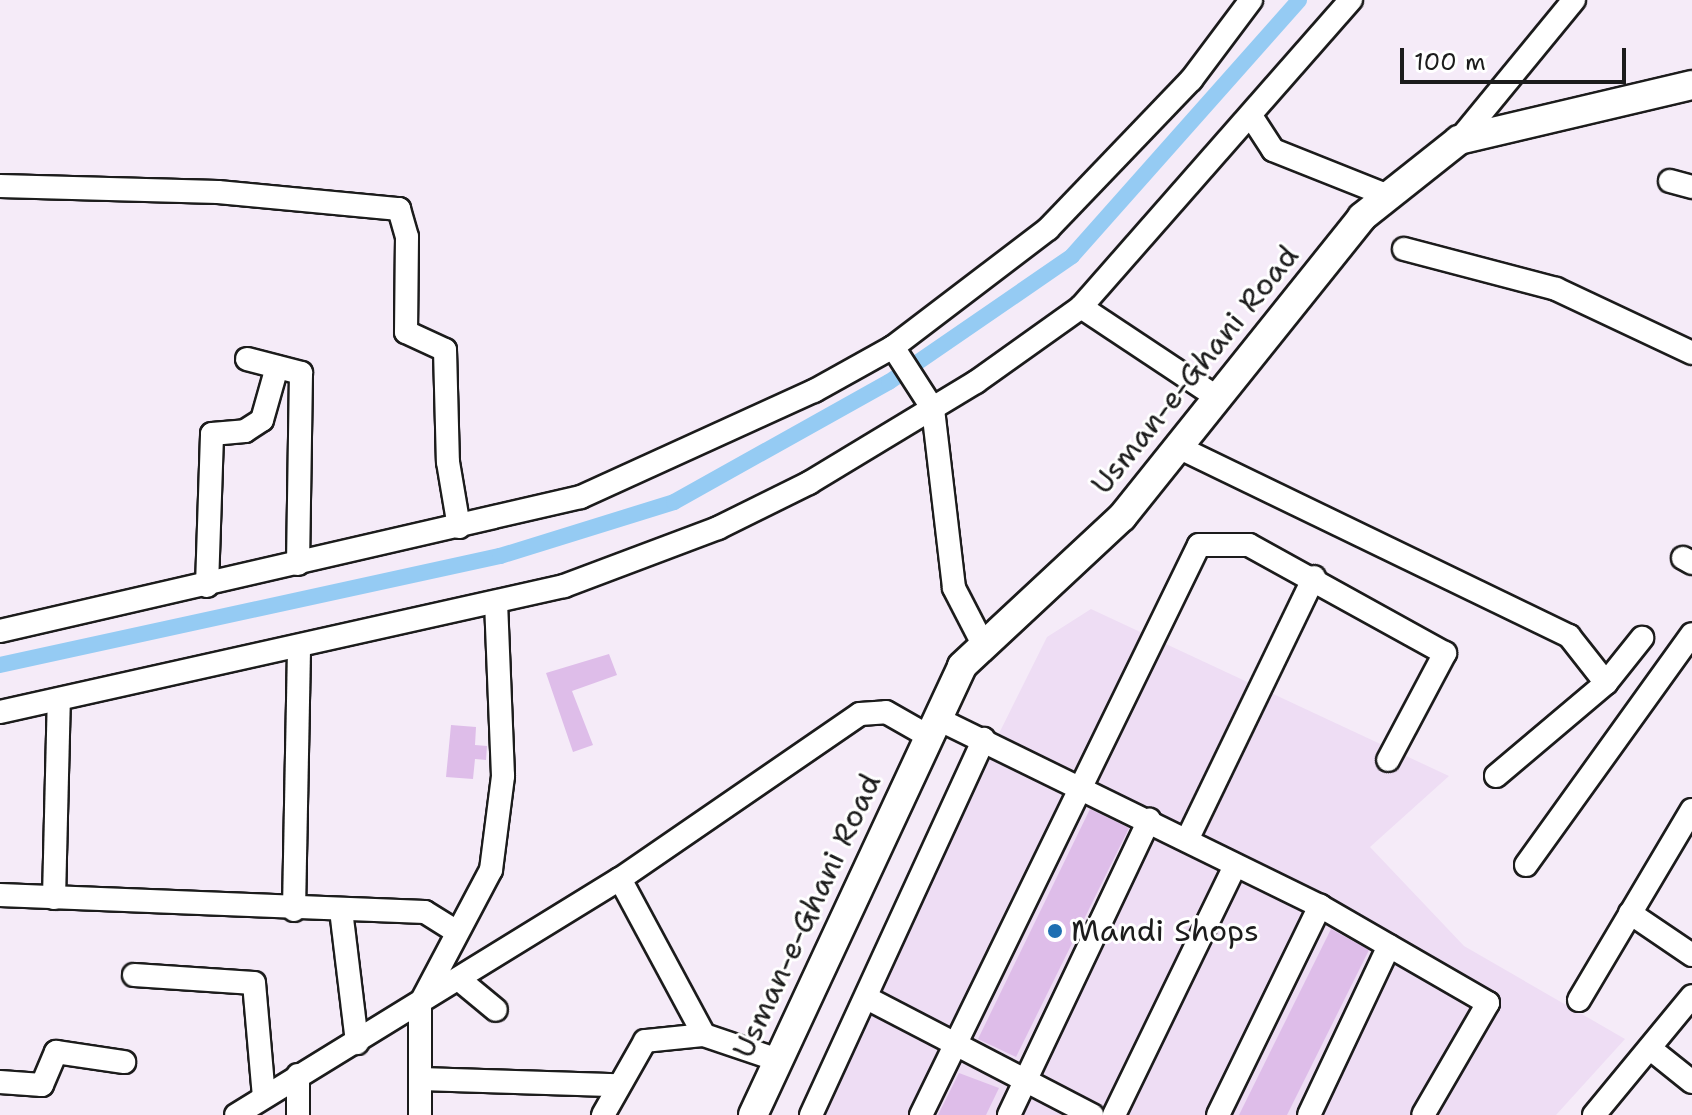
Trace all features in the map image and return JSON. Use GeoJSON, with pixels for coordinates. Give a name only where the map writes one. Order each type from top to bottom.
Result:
{"type":"FeatureCollection","features":[{"type":"Feature","properties":{"kind":"main road","name":"Usman-e-Ghani Road"},"geometry":{"type":"LineString","coordinates":[[753,1115],[962,666],[1122,517],[1182,449],[1215,396],[1386,195],[1459,140],[1692,85]]}},
{"type":"Feature","properties":{"kind":"street"},"geometry":{"type":"LineString","coordinates":[[0,631],[207,586],[581,497],[699,447],[895,351],[1048,229],[1191,80],[1251,0]]}},
{"type":"Feature","properties":{"kind":"street"},"geometry":{"type":"LineString","coordinates":[[0,712],[299,650],[496,605],[718,528],[933,409],[1081,307],[1253,119],[1351,0]]}},
{"type":"Feature","properties":{"kind":"street"},"geometry":{"type":"LineString","coordinates":[[1459,140],[1574,0]]}},
{"type":"Feature","properties":{"kind":"street"},"geometry":{"type":"LineString","coordinates":[[1253,119],[1273,150],[1386,195]]}},
{"type":"Feature","properties":{"kind":"street"},"geometry":{"type":"LineString","coordinates":[[1670,181],[1692,187]]}},
{"type":"Feature","properties":{"kind":"street"},"geometry":{"type":"LineString","coordinates":[[0,186],[218,192],[399,209],[407,228],[406,332],[445,350],[448,462],[459,527]]}},
{"type":"Feature","properties":{"kind":"street"},"geometry":{"type":"LineString","coordinates":[[1404,249],[1556,289],[1692,353]]}},
{"type":"Feature","properties":{"kind":"street"},"geometry":{"type":"LineString","coordinates":[[1081,307],[1215,396]]}},
{"type":"Feature","properties":{"kind":"street"},"geometry":{"type":"LineString","coordinates":[[895,351],[933,409],[954,588],[984,646]]}},
{"type":"Feature","properties":{"kind":"street"},"geometry":{"type":"LineString","coordinates":[[247,359],[301,373],[298,564]]}},
{"type":"Feature","properties":{"kind":"street"},"geometry":{"type":"LineString","coordinates":[[207,586],[212,434],[245,431],[262,420],[277,367]]}},
{"type":"Feature","properties":{"kind":"street"},"geometry":{"type":"LineString","coordinates":[[1182,449],[1569,636],[1606,683]]}},
{"type":"Feature","properties":{"kind":"street"},"geometry":{"type":"LineString","coordinates":[[921,1115],[954,1041],[1199,545],[1249,545],[1314,577],[1445,653],[1388,760]]}},
{"type":"Feature","properties":{"kind":"street"},"geometry":{"type":"LineString","coordinates":[[1187,840],[1314,577]]}},
{"type":"Feature","properties":{"kind":"street"},"geometry":{"type":"LineString","coordinates":[[420,1115],[420,1004],[491,870],[503,776],[496,605]]}},
{"type":"Feature","properties":{"kind":"street"},"geometry":{"type":"LineString","coordinates":[[1526,865],[1692,634]]}},
{"type":"Feature","properties":{"kind":"street"},"geometry":{"type":"LineString","coordinates":[[1496,776],[1606,683],[1642,638]]}},
{"type":"Feature","properties":{"kind":"street"},"geometry":{"type":"LineString","coordinates":[[294,910],[299,650]]}},
{"type":"Feature","properties":{"kind":"street"},"geometry":{"type":"LineString","coordinates":[[54,898],[59,700]]}},
{"type":"Feature","properties":{"kind":"street"},"geometry":{"type":"LineString","coordinates":[[236,1115],[298,1075],[461,981],[620,879],[860,714],[886,712],[984,739],[1082,784],[1235,866],[1320,906],[1488,1003],[1423,1115]]}},
{"type":"Feature","properties":{"kind":"street"},"geometry":{"type":"LineString","coordinates":[[811,1115],[984,739]]}},
{"type":"Feature","properties":{"kind":"street"},"geometry":{"type":"LineString","coordinates":[[1579,1000],[1692,810]]}},
{"type":"Feature","properties":{"kind":"street"},"geometry":{"type":"LineString","coordinates":[[1009,1115],[1149,820]]}},
{"type":"Feature","properties":{"kind":"street"},"geometry":{"type":"LineString","coordinates":[[1114,1115],[1235,866]]}},
{"type":"Feature","properties":{"kind":"street"},"geometry":{"type":"LineString","coordinates":[[620,879],[704,1035]]}},
{"type":"Feature","properties":{"kind":"street"},"geometry":{"type":"LineString","coordinates":[[0,895],[294,910],[425,912],[457,932]]}},
{"type":"Feature","properties":{"kind":"street"},"geometry":{"type":"LineString","coordinates":[[1218,1115],[1320,906]]}},
{"type":"Feature","properties":{"kind":"street"},"geometry":{"type":"LineString","coordinates":[[341,910],[357,1043]]}},
{"type":"Feature","properties":{"kind":"street"},"geometry":{"type":"LineString","coordinates":[[1630,913],[1692,955]]}},
{"type":"Feature","properties":{"kind":"street"},"geometry":{"type":"LineString","coordinates":[[1309,1115],[1389,946]]}},
{"type":"Feature","properties":{"kind":"street"},"geometry":{"type":"LineString","coordinates":[[134,975],[254,983],[264,1097]]}},
{"type":"Feature","properties":{"kind":"street"},"geometry":{"type":"LineString","coordinates":[[461,981],[496,1010]]}},
{"type":"Feature","properties":{"kind":"street"},"geometry":{"type":"LineString","coordinates":[[1594,1115],[1652,1050],[1692,996]]}},
{"type":"Feature","properties":{"kind":"street"},"geometry":{"type":"LineString","coordinates":[[867,998],[1092,1115]]}},
{"type":"Feature","properties":{"kind":"street"},"geometry":{"type":"LineString","coordinates":[[603,1115],[617,1085],[645,1041],[704,1035],[778,1060]]}},
{"type":"Feature","properties":{"kind":"street"},"geometry":{"type":"LineString","coordinates":[[1652,1050],[1692,1082]]}},
{"type":"Feature","properties":{"kind":"street"},"geometry":{"type":"LineString","coordinates":[[0,1082],[42,1085],[56,1052],[124,1062]]}},
{"type":"Feature","properties":{"kind":"street"},"geometry":{"type":"LineString","coordinates":[[298,1075],[298,1115]]}},
{"type":"Feature","properties":{"kind":"street"},"geometry":{"type":"LineString","coordinates":[[421,1079],[617,1085]]}},
{"type":"Feature","properties":{"kind":"shaded area"},"geometry":{"type":"Polygon","coordinates":[[[1091,609],[1449,776],[1370,847],[1464,946],[1625,1039],[1556,1115],[809,1115],[1047,637],[1091,609]]]}},
{"type":"Feature","properties":{"kind":"building"},"geometry":{"type":"Polygon","coordinates":[[[609,654],[617,675],[572,691],[593,745],[573,752],[546,673],[609,654]]]}},
{"type":"Feature","properties":{"kind":"building"},"geometry":{"type":"Polygon","coordinates":[[[451,725],[476,727],[475,745],[487,746],[486,760],[475,759],[473,779],[446,777],[451,725]]]}},
{"type":"Feature","properties":{"kind":"building","name":"Mandi Shops"},"geometry":{"type":"Polygon","coordinates":[[[1090,809],[1129,828],[1016,1057],[978,1039],[1090,809]]]}},
{"type":"Feature","properties":{"kind":"building","name":"Mandi Shops"},"geometry":{"type":"Polygon","coordinates":[[[1331,929],[1369,950],[1287,1115],[1239,1115],[1331,929]]]}},
{"type":"Feature","properties":{"kind":"building"},"geometry":{"type":"Polygon","coordinates":[[[959,1073],[999,1088],[986,1115],[938,1115],[959,1073]]]}},
{"type":"Feature","properties":{"kind":"waterway"},"geometry":{"type":"LineString","coordinates":[[0,665],[500,556],[674,502],[889,382],[1072,256],[1299,0]]}},
{"type":"Feature","properties":{"kind":"place","name":"Mandi Shops"},"geometry":{"type":"Point","coordinates":[1055,931]}}]}
